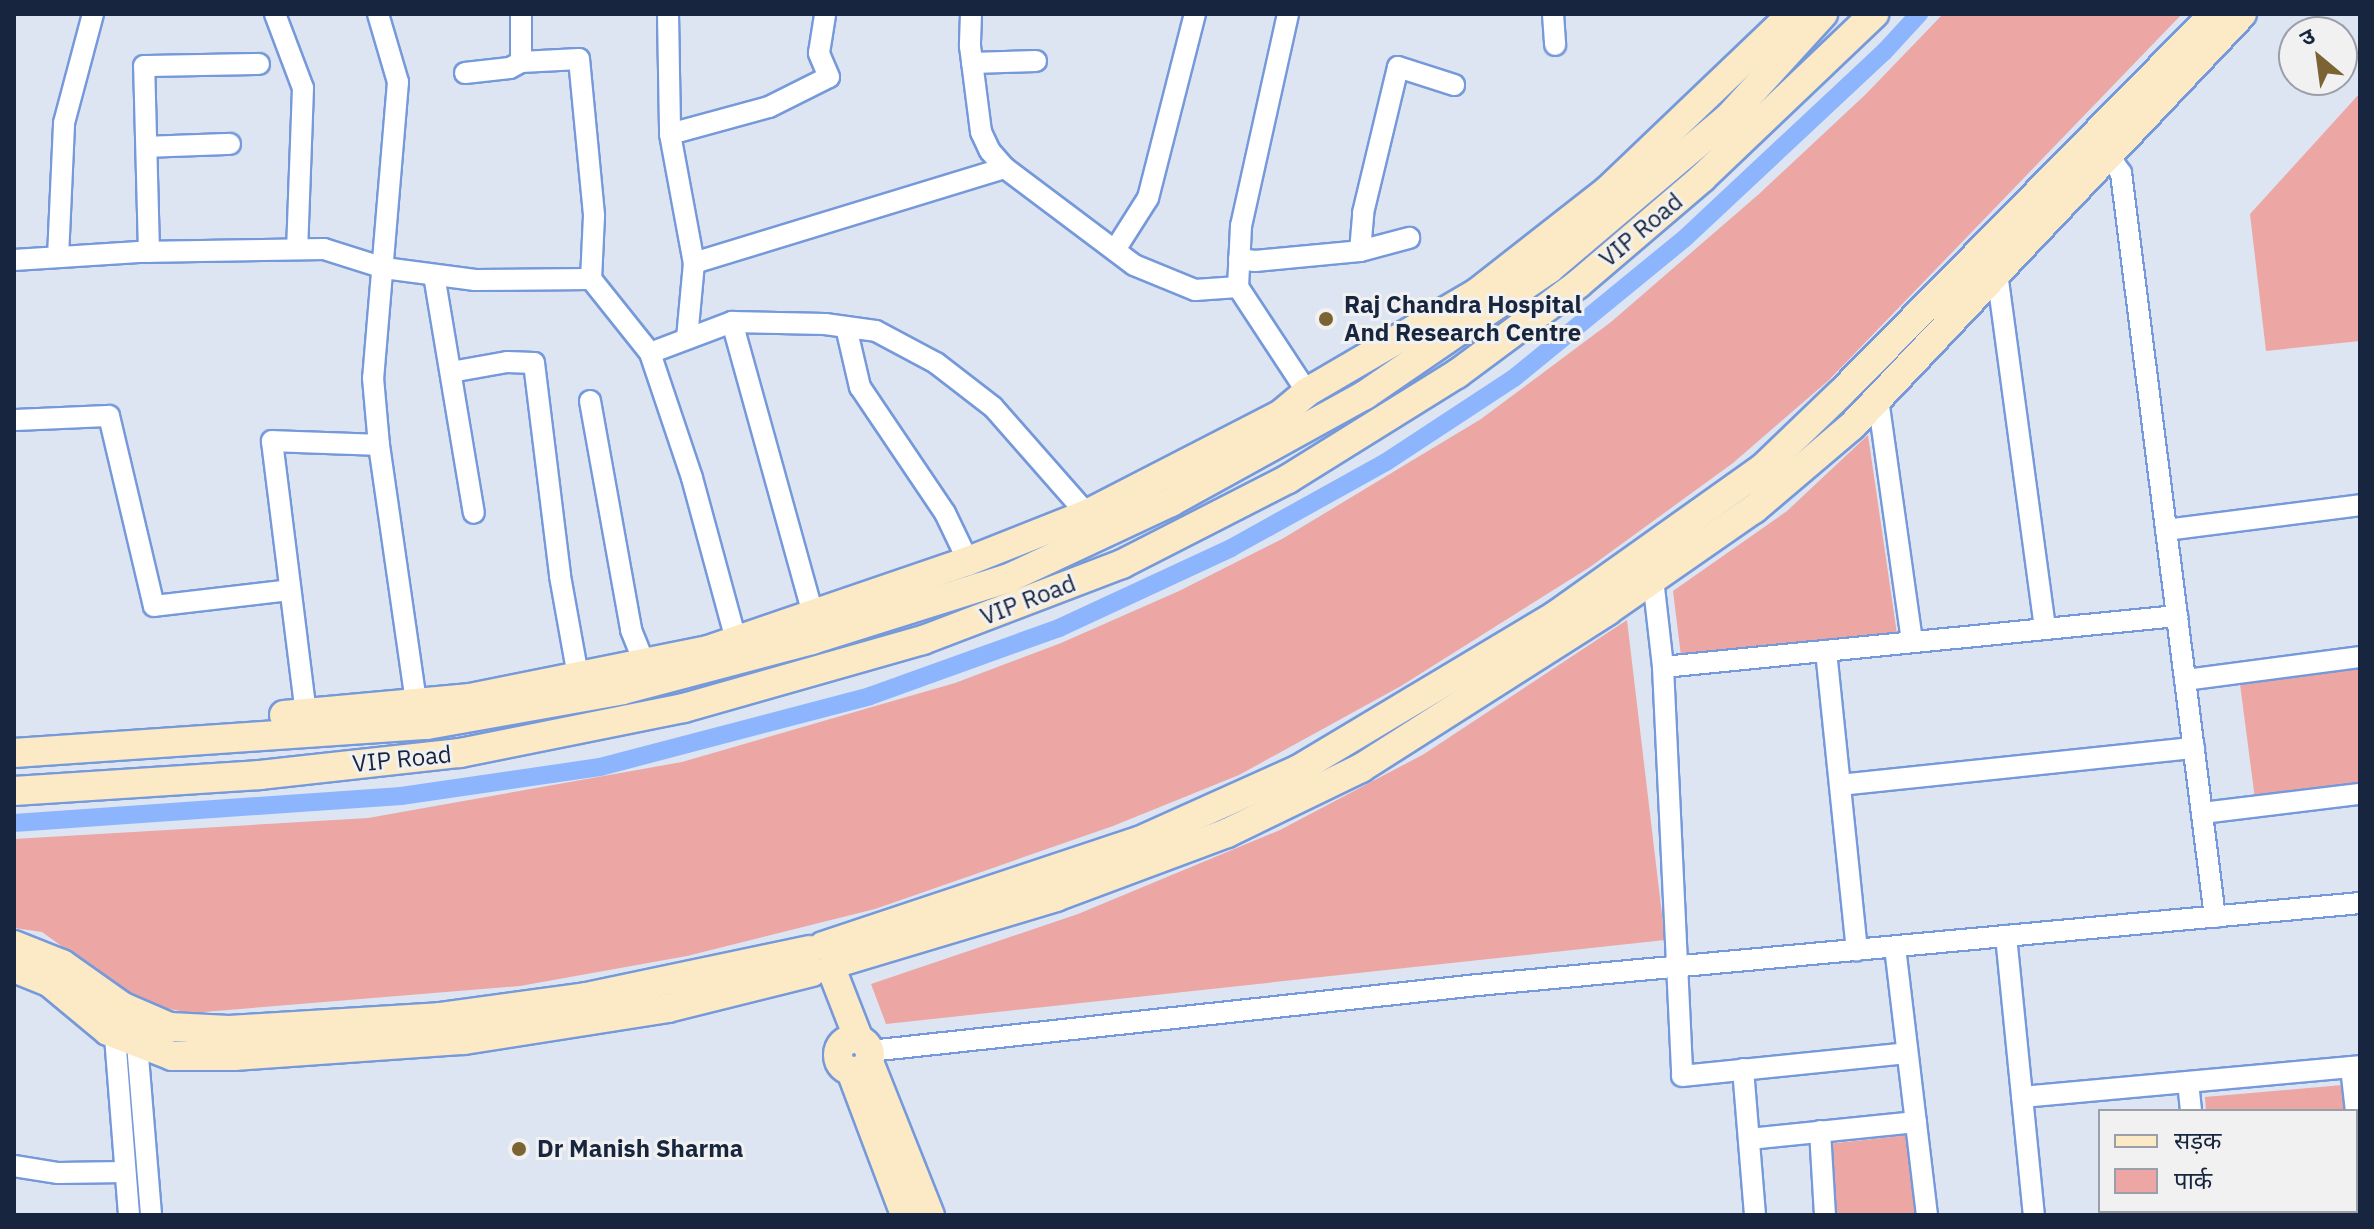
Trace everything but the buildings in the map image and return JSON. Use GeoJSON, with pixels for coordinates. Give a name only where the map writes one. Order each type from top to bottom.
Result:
{"type":"FeatureCollection","features":[{"type":"Feature","properties":{"kind":"street"},"geometry":{"type":"LineString","coordinates":[[58,257],[64,123],[93,14]]}},
{"type":"Feature","properties":{"kind":"street"},"geometry":{"type":"LineString","coordinates":[[275,14],[303,88],[297,249]]}},
{"type":"Feature","properties":{"kind":"street"},"geometry":{"type":"LineString","coordinates":[[378,14],[398,82],[373,378],[379,445],[416,703]]}},
{"type":"Feature","properties":{"kind":"street"},"geometry":{"type":"LineString","coordinates":[[521,14],[521,62]]}},
{"type":"Feature","properties":{"kind":"street"},"geometry":{"type":"LineString","coordinates":[[668,14],[670,134],[694,263],[687,339]]}},
{"type":"Feature","properties":{"kind":"street"},"geometry":{"type":"LineString","coordinates":[[670,134],[769,107],[829,77],[819,53],[825,14]]}},
{"type":"Feature","properties":{"kind":"street"},"geometry":{"type":"LineString","coordinates":[[971,14],[972,63],[981,132],[990,151],[1005,168],[1134,265],[1195,290],[1238,287]]}},
{"type":"Feature","properties":{"kind":"street"},"geometry":{"type":"LineString","coordinates":[[1115,250],[1148,198],[1195,14]]}},
{"type":"Feature","properties":{"kind":"street"},"geometry":{"type":"LineString","coordinates":[[1288,14],[1248,186],[1238,287],[1307,392]]}},
{"type":"Feature","properties":{"kind":"street"},"geometry":{"type":"LineString","coordinates":[[1553,14],[1555,45]]}},
{"type":"Feature","properties":{"kind":"street","name":"VIP Road"},"geometry":{"type":"LineString","coordinates":[[14,753],[427,725],[623,690],[812,640],[1009,578],[1171,502],[1365,395],[1549,269],[1728,118],[1823,14]]}},
{"type":"Feature","properties":{"kind":"street","name":"VIP Road"},"geometry":{"type":"LineString","coordinates":[[14,791],[260,775],[460,753],[684,708],[923,640],[1122,564],[1288,479],[1457,374],[1578,284],[1702,178],[1874,14]]}},
{"type":"Feature","properties":{"kind":"street"},"geometry":{"type":"LineString","coordinates":[[14,945],[62,964],[124,1006],[170,1027],[229,1030],[439,1017],[820,962],[1139,841],[1299,769],[1556,615],[1763,468],[1840,394],[2214,14]]}},
{"type":"Feature","properties":{"kind":"street"},"geometry":{"type":"LineString","coordinates":[[14,968],[49,982],[126,1038],[172,1056],[234,1056],[464,1040],[668,1008],[820,962],[1056,897],[1227,833],[1361,768],[1653,579],[1754,509],[1852,426],[2242,14]]}},
{"type":"Feature","properties":{"kind":"street"},"geometry":{"type":"LineString","coordinates":[[14,734],[306,714],[470,698],[578,676],[736,640],[968,561],[1087,514],[1280,415],[1307,392],[1478,292],[1608,190],[1783,18]]}},
{"type":"Feature","properties":{"kind":"street"},"geometry":{"type":"LineString","coordinates":[[465,73],[510,68],[521,62],[579,59],[594,216],[591,279],[650,353],[692,478],[736,640]]}},
{"type":"Feature","properties":{"kind":"street"},"geometry":{"type":"LineString","coordinates":[[972,63],[1036,61]]}},
{"type":"Feature","properties":{"kind":"street"},"geometry":{"type":"LineString","coordinates":[[149,252],[144,66],[259,64]]}},
{"type":"Feature","properties":{"kind":"street"},"geometry":{"type":"LineString","coordinates":[[1360,251],[1363,213],[1398,67],[1454,85]]}},
{"type":"Feature","properties":{"kind":"street"},"geometry":{"type":"LineString","coordinates":[[147,147],[230,144]]}},
{"type":"Feature","properties":{"kind":"street"},"geometry":{"type":"LineString","coordinates":[[2108,155],[2121,173],[2215,917]]}},
{"type":"Feature","properties":{"kind":"street"},"geometry":{"type":"LineString","coordinates":[[694,263],[1005,168]]}},
{"type":"Feature","properties":{"kind":"street"},"geometry":{"type":"LineString","coordinates":[[1239,259],[1255,261],[1360,251],[1409,238]]}},
{"type":"Feature","properties":{"kind":"street"},"geometry":{"type":"LineString","coordinates":[[14,260],[149,252],[324,249],[384,268],[475,280],[591,279]]}},
{"type":"Feature","properties":{"kind":"street"},"geometry":{"type":"LineString","coordinates":[[1997,273],[2045,629]]}},
{"type":"Feature","properties":{"kind":"street"},"geometry":{"type":"LineString","coordinates":[[434,275],[474,513]]}},
{"type":"Feature","properties":{"kind":"street"},"geometry":{"type":"LineString","coordinates":[[650,353],[732,322],[876,331],[936,363],[993,407],[1087,514]]}},
{"type":"Feature","properties":{"kind":"street"},"geometry":{"type":"LineString","coordinates":[[732,322],[813,614]]}},
{"type":"Feature","properties":{"kind":"street"},"geometry":{"type":"LineString","coordinates":[[846,327],[860,387],[945,513],[968,561]]}},
{"type":"Feature","properties":{"kind":"street"},"geometry":{"type":"LineString","coordinates":[[451,372],[507,362],[534,363],[560,576],[578,676]]}},
{"type":"Feature","properties":{"kind":"street"},"geometry":{"type":"LineString","coordinates":[[1878,399],[1912,642]]}},
{"type":"Feature","properties":{"kind":"street"},"geometry":{"type":"LineString","coordinates":[[590,401],[631,630],[644,662]]}},
{"type":"Feature","properties":{"kind":"street"},"geometry":{"type":"LineString","coordinates":[[14,420],[109,416],[154,606],[290,590]]}},
{"type":"Feature","properties":{"kind":"street"},"geometry":{"type":"LineString","coordinates":[[306,714],[272,441],[379,445]]}},
{"type":"Feature","properties":{"kind":"street"},"geometry":{"type":"LineString","coordinates":[[2166,530],[2360,505]]}},
{"type":"Feature","properties":{"kind":"street"},"geometry":{"type":"LineString","coordinates":[[1653,579],[1663,667],[1682,1076],[1907,1053]]}},
{"type":"Feature","properties":{"kind":"street"},"geometry":{"type":"LineString","coordinates":[[1663,667],[2177,616]]}},
{"type":"Feature","properties":{"kind":"street"},"geometry":{"type":"LineString","coordinates":[[1826,651],[1857,950]]}},
{"type":"Feature","properties":{"kind":"street"},"geometry":{"type":"LineString","coordinates":[[2185,680],[2360,657]]}},
{"type":"Feature","properties":{"kind":"street"},"geometry":{"type":"LineString","coordinates":[[1840,785],[2194,748]]}},
{"type":"Feature","properties":{"kind":"street"},"geometry":{"type":"LineString","coordinates":[[2202,813],[2360,794]]}},
{"type":"Feature","properties":{"kind":"street"},"geometry":{"type":"LineString","coordinates":[[858,1054],[1478,985],[2360,903]]}},
{"type":"Feature","properties":{"kind":"street"},"geometry":{"type":"LineString","coordinates":[[2006,936],[2034,1215]]}},
{"type":"Feature","properties":{"kind":"street"},"geometry":{"type":"LineString","coordinates":[[1895,947],[1927,1215]]}},
{"type":"Feature","properties":{"kind":"street"},"geometry":{"type":"LineString","coordinates":[[820,962],[930,1215]]}},
{"type":"Feature","properties":{"kind":"street"},"geometry":{"type":"LineString","coordinates":[[124,1006],[125,1172],[129,1215]]}},
{"type":"Feature","properties":{"kind":"street"},"geometry":{"type":"LineString","coordinates":[[126,1038],[151,1215]]}},
{"type":"Feature","properties":{"kind":"street"},"geometry":{"type":"LineString","coordinates":[[858,1054],[905,1215]]}},
{"type":"Feature","properties":{"kind":"street"},"geometry":{"type":"LineString","coordinates":[[2022,1097],[2356,1066],[2360,1147]]}},
{"type":"Feature","properties":{"kind":"street"},"geometry":{"type":"LineString","coordinates":[[1743,1069],[1755,1215]]}},
{"type":"Feature","properties":{"kind":"street"},"geometry":{"type":"LineString","coordinates":[[2188,1082],[2191,1109]]}},
{"type":"Feature","properties":{"kind":"street"},"geometry":{"type":"LineString","coordinates":[[1749,1139],[1916,1122]]}},
{"type":"Feature","properties":{"kind":"street"},"geometry":{"type":"LineString","coordinates":[[1820,1131],[1825,1215]]}},
{"type":"Feature","properties":{"kind":"street"},"geometry":{"type":"LineString","coordinates":[[14,1166],[58,1173],[125,1172]]}},
{"type":"Feature","properties":{"kind":"green space"},"geometry":{"type":"Polygon","coordinates":[[[1943,14],[2182,14],[1829,380],[1733,463],[1590,567],[1401,686],[1239,775],[1113,826],[875,909],[687,956],[520,986],[191,1013],[142,1004],[42,932],[14,928],[14,839],[368,818],[682,762],[955,683],[1061,643],[1179,591],[1282,539],[1481,419],[1611,322],[1759,194],[1866,94],[1943,14]]]}},
{"type":"Feature","properties":{"kind":"green space"},"geometry":{"type":"Polygon","coordinates":[[[2360,93],[2360,341],[2266,351],[2250,214],[2360,93]]]}},
{"type":"Feature","properties":{"kind":"green space"},"geometry":{"type":"Polygon","coordinates":[[[1868,435],[1897,634],[1681,656],[1673,591],[1787,511],[1868,435]]]}},
{"type":"Feature","properties":{"kind":"green space"},"geometry":{"type":"Polygon","coordinates":[[[1627,620],[1665,940],[886,1024],[871,984],[1078,914],[1280,830],[1424,754],[1627,620]]]}},
{"type":"Feature","properties":{"kind":"green space"},"geometry":{"type":"Polygon","coordinates":[[[2360,667],[2360,784],[2255,799],[2240,684],[2360,667]]]}},
{"type":"Feature","properties":{"kind":"green space"},"geometry":{"type":"Polygon","coordinates":[[[2342,1085],[2344,1109],[2206,1109],[2205,1097],[2342,1085]]]}},
{"type":"Feature","properties":{"kind":"green space"},"geometry":{"type":"Polygon","coordinates":[[[1910,1135],[1918,1215],[1834,1215],[1827,1144],[1910,1135]]]}},
{"type":"Feature","properties":{"kind":"waterway"},"geometry":{"type":"LineString","coordinates":[[14,823],[401,796],[600,767],[870,696],[1059,628],[1231,548],[1386,462],[1514,378],[1684,239],[1884,52],[1919,14]]}},
{"type":"Feature","properties":{"kind":"place","name":"Raj Chandra Hospital And Research Centre"},"geometry":{"type":"Point","coordinates":[1326,319]}},
{"type":"Feature","properties":{"kind":"place","name":"Dr Manish Sharma"},"geometry":{"type":"Point","coordinates":[519,1149]}}]}
